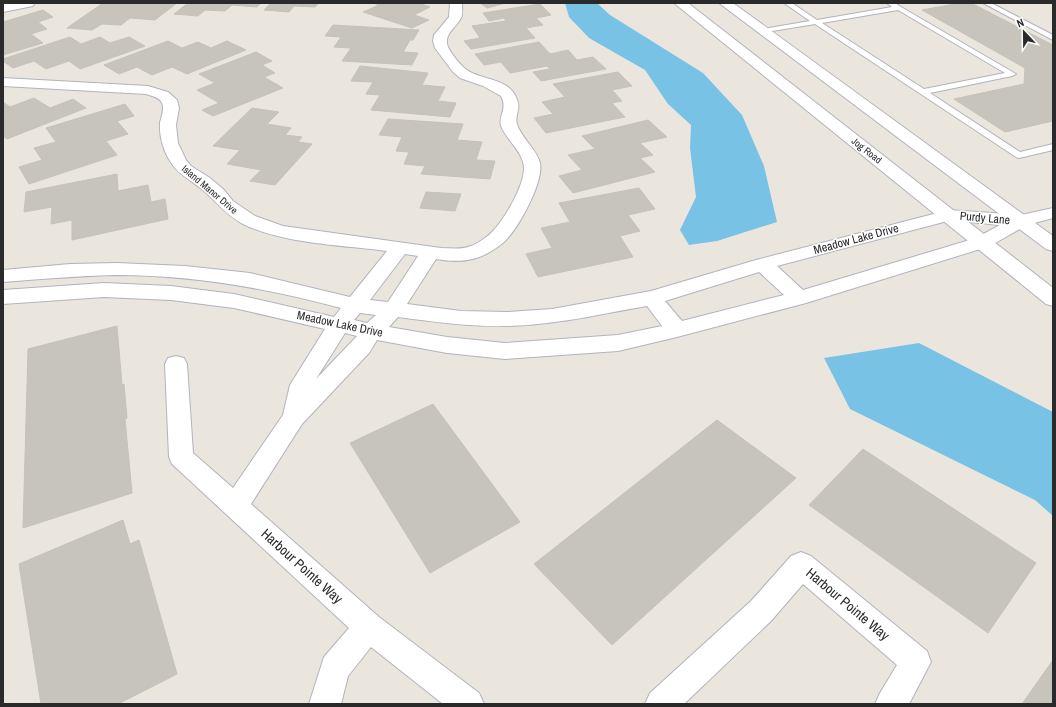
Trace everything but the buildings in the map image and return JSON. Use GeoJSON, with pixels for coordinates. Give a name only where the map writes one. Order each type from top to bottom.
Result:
{"type":"FeatureCollection","features":[{"type":"Feature","properties":{"kind":"street"},"geometry":{"type":"LineString","coordinates":[[3,8],[29,3]]}},
{"type":"Feature","properties":{"kind":"street","name":"Island Manor Drive"},"geometry":{"type":"LineString","coordinates":[[3,82],[148,90],[163,95],[170,100],[171,108],[168,125],[170,143],[178,161],[185,170],[204,182],[237,213],[249,220],[280,231],[400,247],[430,253],[461,255],[479,250],[498,237],[518,209],[529,185],[532,173],[532,163],[509,125],[509,117],[512,109],[511,102],[507,94],[488,83],[465,75],[458,69],[442,48],[440,41],[441,35],[456,17],[456,3]]}},
{"type":"Feature","properties":{"kind":"street","name":"Jog Road"},"geometry":{"type":"LineString","coordinates":[[680,3],[1053,298]]}},
{"type":"Feature","properties":{"kind":"street"},"geometry":{"type":"LineString","coordinates":[[725,3],[1053,245]]}},
{"type":"Feature","properties":{"kind":"street","name":"Purdy Lane"},"geometry":{"type":"LineString","coordinates":[[983,242],[1021,221],[1053,213]]}},
{"type":"Feature","properties":{"kind":"street","name":"Purdy Lane"},"geometry":{"type":"LineString","coordinates":[[949,215],[1021,221]]}},
{"type":"Feature","properties":{"kind":"street","name":"Meadow Lake Drive"},"geometry":{"type":"LineString","coordinates":[[3,276],[70,270],[117,269],[185,272],[250,280],[314,294],[354,305],[461,318],[507,319],[552,316],[652,298],[763,264],[949,215]]}},
{"type":"Feature","properties":{"kind":"street","name":"Meadow Lake Drive"},"geometry":{"type":"LineString","coordinates":[[3,297],[104,290],[171,293],[234,301],[339,326],[447,344],[505,351],[618,343],[677,330],[799,298],[983,242]]}},
{"type":"Feature","properties":{"kind":"street"},"geometry":{"type":"LineString","coordinates":[[294,417],[301,384],[354,305],[400,247]]}},
{"type":"Feature","properties":{"kind":"street"},"geometry":{"type":"LineString","coordinates":[[235,506],[294,417],[361,347],[372,331],[393,310],[430,253]]}},
{"type":"Feature","properties":{"kind":"street"},"geometry":{"type":"LineString","coordinates":[[763,264],[799,298]]}},
{"type":"Feature","properties":{"kind":"street"},"geometry":{"type":"LineString","coordinates":[[652,298],[677,330]]}},
{"type":"Feature","properties":{"kind":"street","name":"Harbour Pointe Way"},"geometry":{"type":"LineString","coordinates":[[176,364],[181,457],[369,627],[468,704]]}},
{"type":"Feature","properties":{"kind":"street","name":"Harbour Pointe Way"},"geometry":{"type":"LineString","coordinates":[[661,704],[761,611],[801,565],[916,662],[891,704]]}},
{"type":"Feature","properties":{"kind":"street"},"geometry":{"type":"LineString","coordinates":[[325,704],[335,668],[369,627]]}},
{"type":"Feature","properties":{"kind":"lane"},"geometry":{"type":"LineString","coordinates":[[787,3],[1019,155],[1053,147]]}},
{"type":"Feature","properties":{"kind":"lane"},"geometry":{"type":"LineString","coordinates":[[890,3],[1012,74],[924,92]]}},
{"type":"Feature","properties":{"kind":"lane"},"geometry":{"type":"LineString","coordinates":[[986,3],[1053,38]]}},
{"type":"Feature","properties":{"kind":"lane"},"geometry":{"type":"LineString","coordinates":[[763,31],[899,8]]}},
{"type":"Feature","properties":{"kind":"water"},"geometry":{"type":"Polygon","coordinates":[[[565,3],[597,3],[610,15],[703,73],[742,115],[764,166],[777,222],[717,241],[689,245],[680,230],[696,197],[690,148],[691,125],[668,104],[645,70],[589,38],[569,17],[565,3]]]}},
{"type":"Feature","properties":{"kind":"water"},"geometry":{"type":"Polygon","coordinates":[[[919,343],[1053,412],[1053,516],[1035,500],[850,409],[824,358],[919,343]]]}}]}
